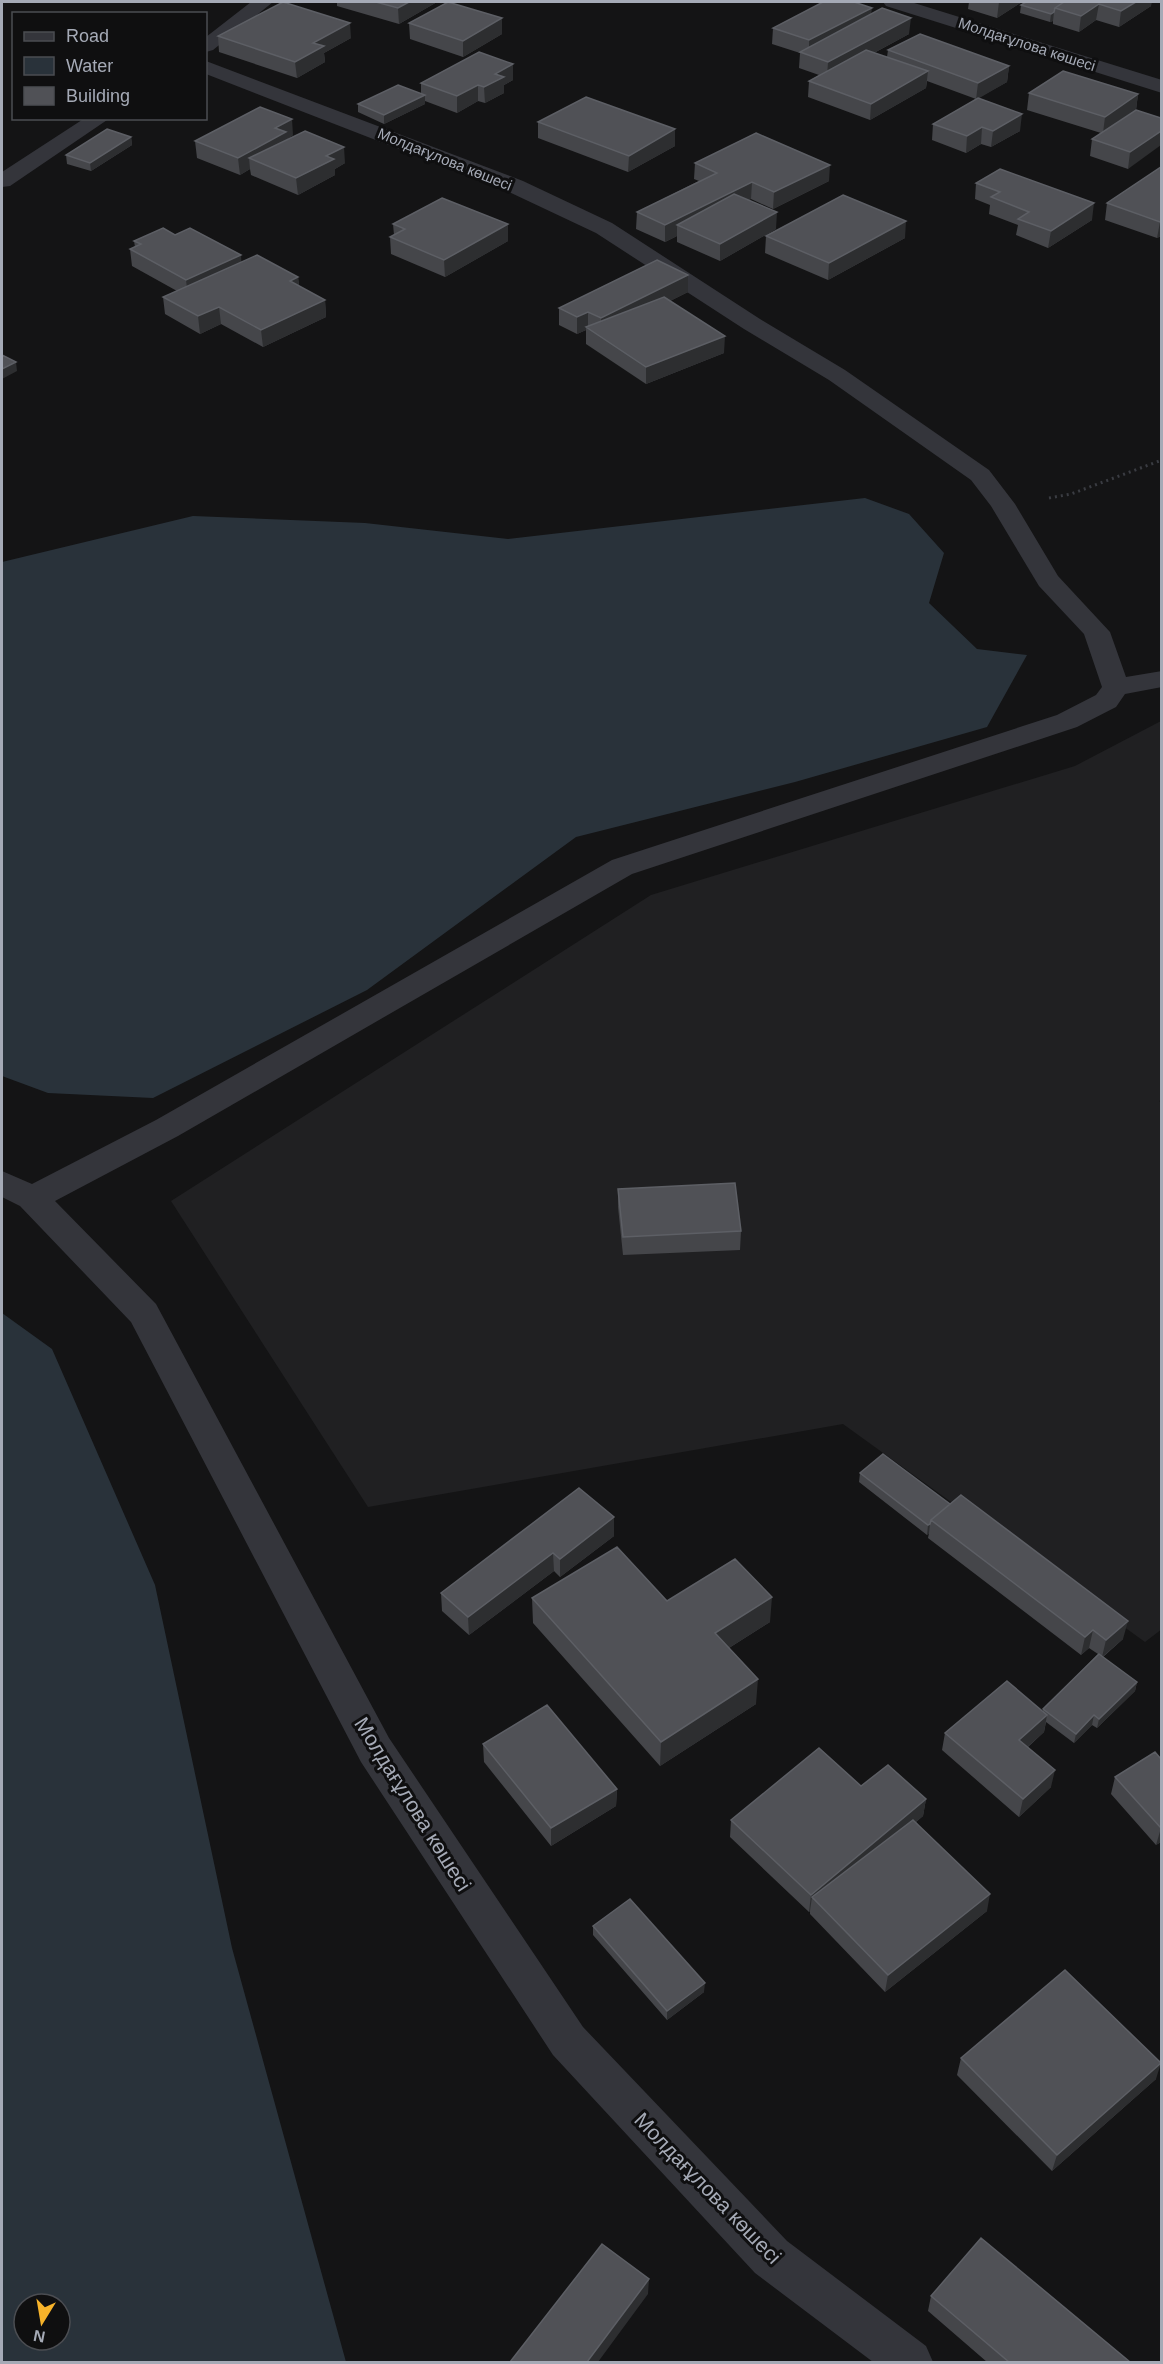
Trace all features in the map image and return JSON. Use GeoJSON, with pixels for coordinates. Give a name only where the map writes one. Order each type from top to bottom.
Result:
{"type":"FeatureCollection","features":[{"type":"Feature","properties":{"kind":"street"},"geometry":{"type":"LineString","coordinates":[[207,45],[263,2]]}},
{"type":"Feature","properties":{"kind":"street","name":"Молдағұлова көшесі"},"geometry":{"type":"LineString","coordinates":[[894,2],[1161,87]]}},
{"type":"Feature","properties":{"kind":"street","name":"Молдағұлова көшесі"},"geometry":{"type":"LineString","coordinates":[[207,67],[515,186],[604,228],[673,274],[837,375],[980,475],[1002,504],[1048,580],[1097,632],[1116,687]]}},
{"type":"Feature","properties":{"kind":"street"},"geometry":{"type":"LineString","coordinates":[[2,181],[97,120]]}},
{"type":"Feature","properties":{"kind":"street"},"geometry":{"type":"LineString","coordinates":[[17,1190],[167,1128],[622,867],[1067,721],[1106,701],[1116,687],[1161,679]]}},
{"type":"Feature","properties":{"kind":"street","name":"Молдағұлова көшесі"},"geometry":{"type":"LineString","coordinates":[[17,1190],[144,1313],[375,1750],[568,2041],[771,2257],[910,2362]]}},
{"type":"Feature","properties":{"kind":"path"},"geometry":{"type":"LineString","coordinates":[[1002,504],[1071,494],[1161,460]]}},
{"type":"Feature","properties":{"kind":"shaded area"},"geometry":{"type":"Polygon","coordinates":[[[1161,721],[1162,1100],[1159,1101],[1162,1103],[1162,1629],[1145,1642],[843,1424],[368,1507],[171,1201],[651,895],[1075,766],[1161,721]]]}},
{"type":"Feature","properties":{"kind":"water"},"geometry":{"type":"Polygon","coordinates":[[[865,498],[909,514],[944,553],[929,603],[977,649],[1027,655],[987,727],[795,782],[576,837],[367,990],[153,1098],[48,1093],[2,1076],[2,562],[193,516],[365,523],[508,539],[865,498]]]}},
{"type":"Feature","properties":{"kind":"water"},"geometry":{"type":"Polygon","coordinates":[[[2,1313],[52,1349],[155,1585],[232,1948],[346,2362],[2,2362],[2,1313]]]}},
{"type":"Feature","properties":{"kind":"building"},"geometry":{"type":"Polygon","coordinates":[[[283,2],[350,23],[313,43],[324,46],[295,62],[218,36],[283,2]]]}},
{"type":"Feature","properties":{"kind":"building"},"geometry":{"type":"Polygon","coordinates":[[[376,2],[409,2],[398,8],[376,2]]]}},
{"type":"Feature","properties":{"kind":"building"},"geometry":{"type":"Polygon","coordinates":[[[448,2],[502,18],[463,41],[409,23],[448,2]]]}},
{"type":"Feature","properties":{"kind":"building"},"geometry":{"type":"Polygon","coordinates":[[[823,2],[854,2],[872,8],[809,40],[773,28],[823,2]]]}},
{"type":"Feature","properties":{"kind":"building"},"geometry":{"type":"Polygon","coordinates":[[[1026,2],[1064,2],[1051,14],[1021,5],[1026,2]]]}},
{"type":"Feature","properties":{"kind":"building"},"geometry":{"type":"Polygon","coordinates":[[[1064,2],[1136,2],[1121,11],[1099,4],[1081,16],[1055,8],[1064,2]]]}},
{"type":"Feature","properties":{"kind":"building"},"geometry":{"type":"Polygon","coordinates":[[[882,8],[911,18],[828,62],[800,52],[882,8]]]}},
{"type":"Feature","properties":{"kind":"building"},"geometry":{"type":"Polygon","coordinates":[[[920,34],[1009,66],[978,83],[888,50],[920,34]]]}},
{"type":"Feature","properties":{"kind":"building"},"geometry":{"type":"Polygon","coordinates":[[[866,50],[928,71],[871,104],[809,81],[866,50]]]}},
{"type":"Feature","properties":{"kind":"building"},"geometry":{"type":"Polygon","coordinates":[[[479,52],[513,64],[495,74],[504,77],[484,87],[478,85],[457,96],[421,83],[479,52]]]}},
{"type":"Feature","properties":{"kind":"building"},"geometry":{"type":"Polygon","coordinates":[[[1063,71],[1138,94],[1105,117],[1029,93],[1063,71]]]}},
{"type":"Feature","properties":{"kind":"building"},"geometry":{"type":"Polygon","coordinates":[[[398,85],[425,95],[384,115],[358,104],[398,85]]]}},
{"type":"Feature","properties":{"kind":"building"},"geometry":{"type":"Polygon","coordinates":[[[586,97],[675,129],[629,156],[538,122],[586,97]]]}},
{"type":"Feature","properties":{"kind":"building"},"geometry":{"type":"Polygon","coordinates":[[[978,98],[1022,114],[993,131],[982,127],[967,136],[933,124],[978,98]]]}},
{"type":"Feature","properties":{"kind":"building"},"geometry":{"type":"Polygon","coordinates":[[[260,107],[292,119],[275,128],[286,132],[238,158],[195,141],[260,107]]]}},
{"type":"Feature","properties":{"kind":"building"},"geometry":{"type":"Polygon","coordinates":[[[1136,110],[1161,118],[1161,131],[1130,152],[1092,139],[1136,110]]]}},
{"type":"Feature","properties":{"kind":"building"},"geometry":{"type":"Polygon","coordinates":[[[107,129],[131,137],[90,163],[66,155],[107,129]]]}},
{"type":"Feature","properties":{"kind":"building"},"geometry":{"type":"Polygon","coordinates":[[[305,131],[344,147],[326,156],[334,159],[296,178],[249,158],[305,131]]]}},
{"type":"Feature","properties":{"kind":"building"},"geometry":{"type":"Polygon","coordinates":[[[756,133],[830,165],[774,192],[752,182],[665,225],[637,212],[717,173],[695,163],[756,133]]]}},
{"type":"Feature","properties":{"kind":"building"},"geometry":{"type":"Polygon","coordinates":[[[1161,167],[1160,222],[1107,203],[1161,167]]]}},
{"type":"Feature","properties":{"kind":"building"},"geometry":{"type":"Polygon","coordinates":[[[1000,169],[1094,203],[1051,231],[1018,219],[1029,212],[991,197],[1000,192],[976,183],[1000,169]]]}},
{"type":"Feature","properties":{"kind":"building"},"geometry":{"type":"Polygon","coordinates":[[[734,194],[777,212],[720,244],[677,225],[734,194]]]}},
{"type":"Feature","properties":{"kind":"building"},"geometry":{"type":"Polygon","coordinates":[[[843,195],[906,221],[829,263],[766,236],[843,195]]]}},
{"type":"Feature","properties":{"kind":"building"},"geometry":{"type":"Polygon","coordinates":[[[442,198],[508,224],[444,260],[390,237],[405,229],[393,224],[442,198]]]}},
{"type":"Feature","properties":{"kind":"building"},"geometry":{"type":"Polygon","coordinates":[[[163,228],[175,235],[190,228],[241,255],[186,280],[130,249],[141,244],[134,241],[163,228]]]}},
{"type":"Feature","properties":{"kind":"building"},"geometry":{"type":"Polygon","coordinates":[[[257,255],[298,277],[290,281],[325,300],[261,330],[219,307],[198,316],[163,297],[257,255]]]}},
{"type":"Feature","properties":{"kind":"building"},"geometry":{"type":"Polygon","coordinates":[[[657,260],[688,275],[601,318],[588,312],[577,317],[559,308],[657,260]]]}},
{"type":"Feature","properties":{"kind":"building"},"geometry":{"type":"Polygon","coordinates":[[[664,297],[725,336],[646,367],[586,327],[664,297]]]}},
{"type":"Feature","properties":{"kind":"building"},"geometry":{"type":"Polygon","coordinates":[[[2,355],[16,362],[2,369],[2,355]]]}},
{"type":"Feature","properties":{"kind":"building"},"geometry":{"type":"Polygon","coordinates":[[[735,1183],[741,1231],[623,1237],[618,1189],[735,1183]]]}},
{"type":"Feature","properties":{"kind":"building"},"geometry":{"type":"Polygon","coordinates":[[[883,1454],[950,1504],[931,1520],[930,1524],[928,1525],[860,1473],[883,1454]]]}},
{"type":"Feature","properties":{"kind":"building"},"geometry":{"type":"Polygon","coordinates":[[[579,1488],[614,1517],[560,1559],[553,1553],[468,1617],[441,1593],[579,1488]]]}},
{"type":"Feature","properties":{"kind":"building"},"geometry":{"type":"Polygon","coordinates":[[[961,1495],[1128,1621],[1106,1640],[1093,1630],[1085,1637],[931,1520],[961,1495]]]}},
{"type":"Feature","properties":{"kind":"building"},"geometry":{"type":"Polygon","coordinates":[[[617,1547],[667,1601],[735,1559],[772,1597],[715,1633],[758,1679],[661,1742],[532,1598],[617,1547]]]}},
{"type":"Feature","properties":{"kind":"building"},"geometry":{"type":"Polygon","coordinates":[[[1099,1654],[1137,1682],[1099,1719],[1094,1715],[1076,1734],[1043,1709],[1099,1654]]]}},
{"type":"Feature","properties":{"kind":"building"},"geometry":{"type":"Polygon","coordinates":[[[1007,1681],[1047,1715],[1019,1740],[1055,1770],[1023,1799],[945,1733],[1007,1681]]]}},
{"type":"Feature","properties":{"kind":"building"},"geometry":{"type":"Polygon","coordinates":[[[547,1705],[617,1789],[551,1828],[483,1744],[547,1705]]]}},
{"type":"Feature","properties":{"kind":"building"},"geometry":{"type":"Polygon","coordinates":[[[819,1748],[861,1786],[888,1765],[926,1799],[811,1895],[731,1820],[819,1748]]]}},
{"type":"Feature","properties":{"kind":"building"},"geometry":{"type":"Polygon","coordinates":[[[1155,1752],[1161,1759],[1161,1828],[1115,1777],[1155,1752]]]}},
{"type":"Feature","properties":{"kind":"building"},"geometry":{"type":"Polygon","coordinates":[[[913,1820],[990,1894],[888,1975],[812,1897],[913,1820]]]}},
{"type":"Feature","properties":{"kind":"building"},"geometry":{"type":"Polygon","coordinates":[[[630,1899],[705,1983],[667,2011],[593,1926],[630,1899]]]}},
{"type":"Feature","properties":{"kind":"building"},"geometry":{"type":"Polygon","coordinates":[[[1065,1970],[1161,2063],[1057,2155],[961,2058],[1065,1970]]]}},
{"type":"Feature","properties":{"kind":"building"},"geometry":{"type":"Polygon","coordinates":[[[981,2238],[1130,2362],[1009,2362],[931,2296],[981,2238]]]}},
{"type":"Feature","properties":{"kind":"building"},"geometry":{"type":"Polygon","coordinates":[[[602,2244],[649,2279],[587,2362],[510,2362],[602,2244]]]}}]}
